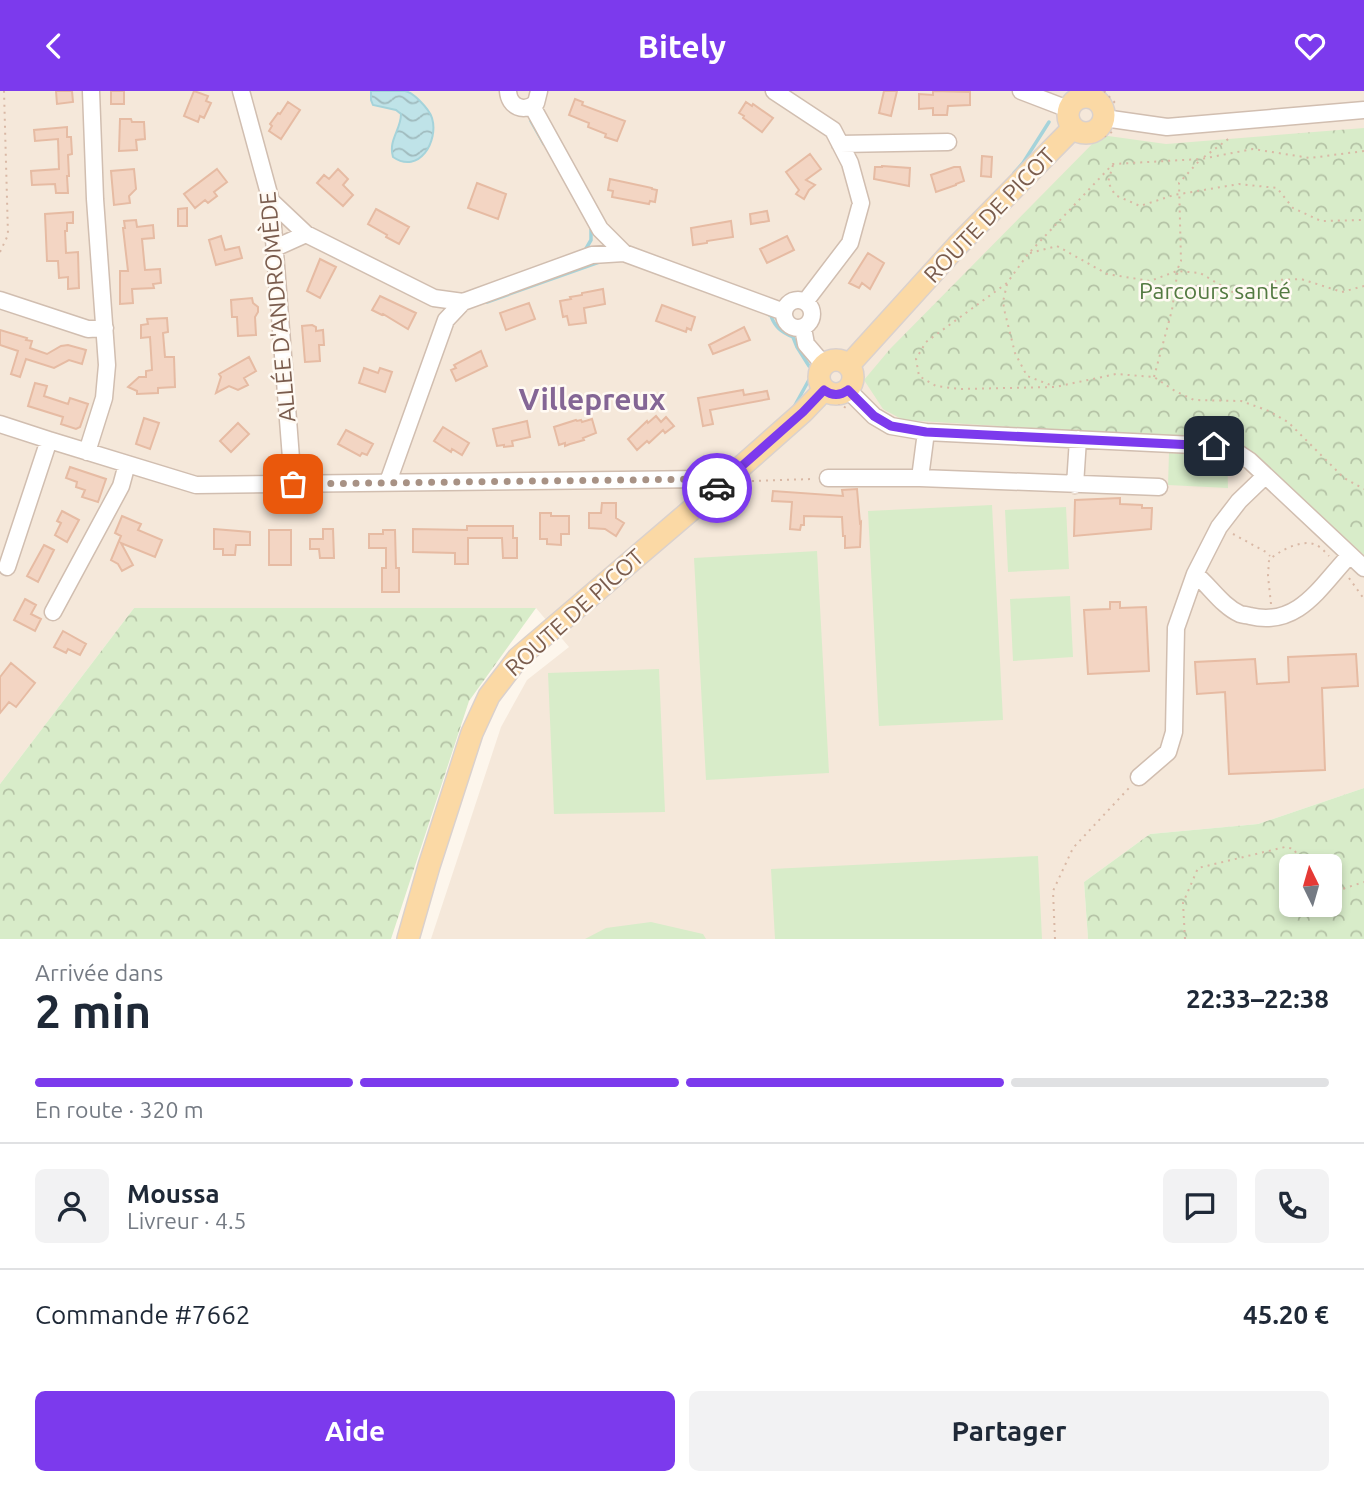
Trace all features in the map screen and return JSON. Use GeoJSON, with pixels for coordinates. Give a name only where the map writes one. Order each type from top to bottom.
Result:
{"type":"FeatureCollection","features":[{"type":"Feature","properties":{"kind":"main road"},"geometry":{"type":"LineString","coordinates":[[1091,97],[1105,107],[1098,128],[1094,131],[1082,133],[1072,127],[1075,100],[1091,97]]}},
{"type":"Feature","properties":{"kind":"main road","name":"ROUTE DE PICOT"},"geometry":{"type":"LineString","coordinates":[[849,365],[957,246],[1072,127]]}},
{"type":"Feature","properties":{"kind":"main road"},"geometry":{"type":"LineString","coordinates":[[834,360],[849,365],[854,380],[835,397],[819,380],[819,375],[824,365],[834,360]]}},
{"type":"Feature","properties":{"kind":"main road","name":"ROUTE DE PICOT"},"geometry":{"type":"LineString","coordinates":[[408,939],[472,733],[498,682],[528,649],[803,412],[835,397]]}},
{"type":"Feature","properties":{"kind":"street"},"geometry":{"type":"LineString","coordinates":[[87,452],[104,398],[107,365],[95,199],[92,91]]}},
{"type":"Feature","properties":{"kind":"street"},"geometry":{"type":"LineString","coordinates":[[508,91],[511,102],[517,107],[527,108],[538,95],[600,229],[624,253]]}},
{"type":"Feature","properties":{"kind":"street"},"geometry":{"type":"LineString","coordinates":[[774,91],[834,130],[850,163],[861,203],[850,243],[806,302]]}},
{"type":"Feature","properties":{"kind":"street"},"geometry":{"type":"LineString","coordinates":[[1021,91],[1072,127]]}},
{"type":"Feature","properties":{"kind":"street","name":"ALLÉE D'ANDROMÈDE"},"geometry":{"type":"LineString","coordinates":[[243,93],[271,201],[293,484]]}},
{"type":"Feature","properties":{"kind":"street"},"geometry":{"type":"LineString","coordinates":[[1105,107],[1167,127],[1364,110]]}},
{"type":"Feature","properties":{"kind":"street"},"geometry":{"type":"LineString","coordinates":[[841,144],[948,142]]}},
{"type":"Feature","properties":{"kind":"street"},"geometry":{"type":"LineString","coordinates":[[271,201],[306,234],[434,298],[463,302]]}},
{"type":"Feature","properties":{"kind":"street"},"geometry":{"type":"LineString","coordinates":[[592,255],[600,229]]}},
{"type":"Feature","properties":{"kind":"street"},"geometry":{"type":"LineString","coordinates":[[275,249],[306,234]]}},
{"type":"Feature","properties":{"kind":"street"},"geometry":{"type":"LineString","coordinates":[[388,482],[446,320],[463,302],[592,255],[624,253],[783,312]]}},
{"type":"Feature","properties":{"kind":"street"},"geometry":{"type":"LineString","coordinates":[[434,298],[446,320]]}},
{"type":"Feature","properties":{"kind":"street"},"geometry":{"type":"LineString","coordinates":[[0,300],[88,329],[105,328]]}},
{"type":"Feature","properties":{"kind":"street"},"geometry":{"type":"LineString","coordinates":[[796,300],[806,302],[812,309],[810,323],[798,329],[790,327],[783,312],[788,303],[796,300]]}},
{"type":"Feature","properties":{"kind":"street"},"geometry":{"type":"LineString","coordinates":[[803,328],[806,344],[824,365]]}},
{"type":"Feature","properties":{"kind":"street"},"geometry":{"type":"LineString","coordinates":[[835,397],[891,426],[926,432],[1232,449],[1265,475],[1345,560],[1364,568]]}},
{"type":"Feature","properties":{"kind":"street"},"geometry":{"type":"LineString","coordinates":[[0,424],[196,485],[707,479],[717,488]]}},
{"type":"Feature","properties":{"kind":"street"},"geometry":{"type":"LineString","coordinates":[[920,478],[926,432]]}},
{"type":"Feature","properties":{"kind":"street"},"geometry":{"type":"LineString","coordinates":[[1076,485],[1078,439]]}},
{"type":"Feature","properties":{"kind":"street"},"geometry":{"type":"LineString","coordinates":[[7,567],[48,440]]}},
{"type":"Feature","properties":{"kind":"street"},"geometry":{"type":"LineString","coordinates":[[53,612],[121,485],[127,464]]}},
{"type":"Feature","properties":{"kind":"street"},"geometry":{"type":"LineString","coordinates":[[1139,777],[1168,752],[1174,732],[1176,628],[1195,573],[1219,527],[1239,501],[1265,475]]}},
{"type":"Feature","properties":{"kind":"street"},"geometry":{"type":"LineString","coordinates":[[828,478],[920,478],[1159,487]]}},
{"type":"Feature","properties":{"kind":"street"},"geometry":{"type":"LineString","coordinates":[[1195,573],[1240,614],[1273,619],[1306,604],[1345,560]]}},
{"type":"Feature","properties":{"kind":"path"},"geometry":{"type":"LineString","coordinates":[[0,252],[8,235],[4,91]]}},
{"type":"Feature","properties":{"kind":"path"},"geometry":{"type":"LineString","coordinates":[[1072,127],[1084,141],[1102,138],[1111,133],[1116,127],[1105,107]]}},
{"type":"Feature","properties":{"kind":"path"},"geometry":{"type":"LineString","coordinates":[[1154,377],[1172,310],[1177,271],[1181,261],[1179,183],[1201,159],[1231,137]]}},
{"type":"Feature","properties":{"kind":"path"},"geometry":{"type":"LineString","coordinates":[[1364,152],[1310,158],[1253,149],[1201,159],[1113,164],[1028,254],[1007,283],[926,342],[916,359],[919,376],[936,386],[960,389],[1055,387],[1116,374],[1154,377],[1194,400],[1241,401],[1269,411],[1288,422],[1344,478],[1364,489]]}},
{"type":"Feature","properties":{"kind":"path"},"geometry":{"type":"LineString","coordinates":[[1113,164],[1108,182],[1115,195],[1140,207],[1174,195],[1239,184],[1277,188],[1293,208],[1321,221],[1364,220]]}},
{"type":"Feature","properties":{"kind":"path"},"geometry":{"type":"LineString","coordinates":[[0,168],[6,167]]}},
{"type":"Feature","properties":{"kind":"path"},"geometry":{"type":"LineString","coordinates":[[1028,254],[1058,246],[1107,274],[1150,281],[1177,271],[1200,273],[1234,293],[1253,297],[1277,280],[1301,279],[1342,292],[1364,286]]}},
{"type":"Feature","properties":{"kind":"path"},"geometry":{"type":"LineString","coordinates":[[1007,283],[1003,302],[1015,353],[1027,376],[1055,387]]}},
{"type":"Feature","properties":{"kind":"path"},"geometry":{"type":"LineString","coordinates":[[752,481],[828,478]]}},
{"type":"Feature","properties":{"kind":"path"},"geometry":{"type":"LineString","coordinates":[[1219,527],[1272,557]]}},
{"type":"Feature","properties":{"kind":"path"},"geometry":{"type":"LineString","coordinates":[[1273,619],[1269,560],[1305,543],[1314,543],[1345,560],[1364,599]]}},
{"type":"Feature","properties":{"kind":"path"},"geometry":{"type":"LineString","coordinates":[[1055,939],[1053,891],[1073,848],[1139,777]]}},
{"type":"Feature","properties":{"kind":"path"},"geometry":{"type":"LineString","coordinates":[[1185,939],[1183,903],[1198,868],[1285,847],[1294,849],[1297,854]]}},
{"type":"Feature","properties":{"kind":"path"},"geometry":{"type":"LineString","coordinates":[[1342,889],[1364,882]]}},
{"type":"Feature","properties":{"kind":"shaded area"},"geometry":{"type":"Polygon","coordinates":[[[0,91],[1364,91],[1364,788],[1258,824],[1150,834],[1084,882],[1088,939],[431,939],[501,727],[527,680],[569,647],[536,608],[134,608],[0,784],[0,91]]]}},
{"type":"Feature","properties":{"kind":"green space","name":"Parcours santé"},"geometry":{"type":"Polygon","coordinates":[[[1364,128],[1364,555],[1238,441],[903,420],[883,409],[864,380],[890,349],[1101,135],[1166,144],[1364,128]]]}},
{"type":"Feature","properties":{"kind":"green space"},"geometry":{"type":"Polygon","coordinates":[[[1169,453],[1227,455],[1228,488],[1168,485],[1169,453]]]}},
{"type":"Feature","properties":{"kind":"green space"},"geometry":{"type":"Polygon","coordinates":[[[992,505],[1003,720],[879,726],[868,511],[992,505]]]}},
{"type":"Feature","properties":{"kind":"green space"},"geometry":{"type":"Polygon","coordinates":[[[1066,507],[1069,569],[1008,572],[1005,510],[1066,507]]]}},
{"type":"Feature","properties":{"kind":"green space"},"geometry":{"type":"Polygon","coordinates":[[[817,551],[829,773],[706,780],[694,558],[817,551]]]}},
{"type":"Feature","properties":{"kind":"green space"},"geometry":{"type":"Polygon","coordinates":[[[1070,596],[1073,657],[1013,661],[1010,599],[1070,596]]]}},
{"type":"Feature","properties":{"kind":"green space"},"geometry":{"type":"Polygon","coordinates":[[[134,608],[536,608],[469,701],[391,939],[0,939],[0,784],[134,608]]]}},
{"type":"Feature","properties":{"kind":"green space"},"geometry":{"type":"Polygon","coordinates":[[[659,669],[665,812],[554,814],[548,673],[659,669]]]}},
{"type":"Feature","properties":{"kind":"green space"},"geometry":{"type":"Polygon","coordinates":[[[1364,788],[1364,939],[1088,939],[1084,882],[1150,834],[1258,824],[1364,788]]]}},
{"type":"Feature","properties":{"kind":"green space"},"geometry":{"type":"Polygon","coordinates":[[[1038,856],[1042,939],[775,939],[771,869],[1038,856]]]}},
{"type":"Feature","properties":{"kind":"green space"},"geometry":{"type":"Polygon","coordinates":[[[651,922],[703,934],[706,939],[585,939],[606,928],[651,922]]]}},
{"type":"Feature","properties":{"kind":"water"},"geometry":{"type":"Polygon","coordinates":[[[371,91],[407,92],[416,97],[428,111],[432,118],[433,136],[430,145],[419,159],[411,162],[393,157],[392,145],[401,114],[396,110],[373,105],[371,91]]]}},
{"type":"Feature","properties":{"kind":"building"},"geometry":{"type":"Polygon","coordinates":[[[56,91],[72,91],[73,102],[57,104],[56,91]]]}},
{"type":"Feature","properties":{"kind":"building"},"geometry":{"type":"Polygon","coordinates":[[[111,91],[124,91],[124,104],[111,104],[111,91]]]}},
{"type":"Feature","properties":{"kind":"building"},"geometry":{"type":"Polygon","coordinates":[[[194,91],[208,96],[206,101],[211,103],[204,118],[200,116],[198,122],[184,116],[194,91]]]}},
{"type":"Feature","properties":{"kind":"building"},"geometry":{"type":"Polygon","coordinates":[[[884,91],[897,91],[891,116],[879,113],[884,91]]]}},
{"type":"Feature","properties":{"kind":"building"},"geometry":{"type":"Polygon","coordinates":[[[933,91],[970,92],[970,105],[948,106],[947,115],[933,115],[933,108],[919,109],[919,94],[933,95],[933,91]]]}},
{"type":"Feature","properties":{"kind":"building"},"geometry":{"type":"Polygon","coordinates":[[[575,99],[583,102],[582,105],[625,121],[617,141],[588,127],[589,123],[569,115],[575,99]]]}},
{"type":"Feature","properties":{"kind":"building"},"geometry":{"type":"Polygon","coordinates":[[[288,102],[300,110],[281,139],[269,131],[272,126],[270,124],[288,102]]]}},
{"type":"Feature","properties":{"kind":"building"},"geometry":{"type":"Polygon","coordinates":[[[746,102],[773,118],[762,132],[739,113],[746,102]]]}},
{"type":"Feature","properties":{"kind":"building"},"geometry":{"type":"Polygon","coordinates":[[[120,119],[144,122],[145,139],[136,140],[137,150],[119,151],[120,119]]]}},
{"type":"Feature","properties":{"kind":"building"},"geometry":{"type":"Polygon","coordinates":[[[67,127],[67,137],[71,137],[72,154],[68,155],[68,193],[56,193],[55,184],[32,185],[31,171],[59,169],[58,139],[35,141],[34,130],[67,127]]]}},
{"type":"Feature","properties":{"kind":"building"},"geometry":{"type":"Polygon","coordinates":[[[810,154],[821,169],[806,180],[815,185],[804,199],[796,194],[799,190],[786,172],[810,154]]]}},
{"type":"Feature","properties":{"kind":"building"},"geometry":{"type":"Polygon","coordinates":[[[982,156],[992,157],[991,177],[981,176],[982,156]]]}},
{"type":"Feature","properties":{"kind":"building"},"geometry":{"type":"Polygon","coordinates":[[[875,167],[910,168],[909,186],[874,179],[875,167]]]}},
{"type":"Feature","properties":{"kind":"building"},"geometry":{"type":"Polygon","coordinates":[[[960,167],[964,181],[936,192],[931,175],[960,167]]]}},
{"type":"Feature","properties":{"kind":"building"},"geometry":{"type":"Polygon","coordinates":[[[134,169],[136,189],[129,196],[130,203],[114,205],[111,171],[134,169]]]}},
{"type":"Feature","properties":{"kind":"building"},"geometry":{"type":"Polygon","coordinates":[[[217,169],[227,182],[214,192],[217,196],[208,203],[205,200],[195,208],[184,194],[217,169]]]}},
{"type":"Feature","properties":{"kind":"building"},"geometry":{"type":"Polygon","coordinates":[[[338,169],[348,179],[343,185],[353,195],[343,206],[317,183],[324,175],[329,179],[338,169]]]}},
{"type":"Feature","properties":{"kind":"building"},"geometry":{"type":"Polygon","coordinates":[[[610,179],[657,190],[655,202],[650,201],[649,204],[612,197],[613,191],[608,190],[610,179]]]}},
{"type":"Feature","properties":{"kind":"building"},"geometry":{"type":"Polygon","coordinates":[[[477,183],[506,194],[498,219],[468,208],[477,183]]]}},
{"type":"Feature","properties":{"kind":"building"},"geometry":{"type":"Polygon","coordinates":[[[187,208],[187,226],[178,226],[178,209],[187,208]]]}},
{"type":"Feature","properties":{"kind":"building"},"geometry":{"type":"Polygon","coordinates":[[[376,209],[409,227],[399,244],[368,224],[376,209]]]}},
{"type":"Feature","properties":{"kind":"building"},"geometry":{"type":"Polygon","coordinates":[[[767,211],[769,221],[751,224],[750,214],[767,211]]]}},
{"type":"Feature","properties":{"kind":"building"},"geometry":{"type":"Polygon","coordinates":[[[73,212],[73,223],[67,223],[65,231],[66,253],[78,252],[79,288],[68,289],[68,277],[59,278],[58,261],[47,261],[45,214],[73,212]]]}},
{"type":"Feature","properties":{"kind":"building"},"geometry":{"type":"Polygon","coordinates":[[[136,220],[137,227],[153,225],[154,238],[142,239],[145,270],[160,269],[161,283],[153,284],[154,288],[132,289],[133,303],[120,304],[120,271],[128,271],[124,221],[136,220]]]}},
{"type":"Feature","properties":{"kind":"building"},"geometry":{"type":"Polygon","coordinates":[[[731,221],[733,237],[693,245],[691,228],[731,221]]]}},
{"type":"Feature","properties":{"kind":"building"},"geometry":{"type":"Polygon","coordinates":[[[221,236],[225,250],[239,247],[242,258],[216,265],[209,240],[221,236]]]}},
{"type":"Feature","properties":{"kind":"building"},"geometry":{"type":"Polygon","coordinates":[[[787,236],[794,250],[767,263],[760,249],[787,236]]]}},
{"type":"Feature","properties":{"kind":"building"},"geometry":{"type":"Polygon","coordinates":[[[868,253],[884,263],[870,289],[862,283],[859,288],[849,283],[868,253]]]}},
{"type":"Feature","properties":{"kind":"building"},"geometry":{"type":"Polygon","coordinates":[[[320,259],[336,267],[320,298],[307,291],[320,259]]]}},
{"type":"Feature","properties":{"kind":"building"},"geometry":{"type":"Polygon","coordinates":[[[603,289],[605,304],[584,308],[586,323],[569,325],[567,316],[563,317],[560,301],[603,289]]]}},
{"type":"Feature","properties":{"kind":"building"},"geometry":{"type":"Polygon","coordinates":[[[380,296],[416,313],[408,329],[372,310],[380,296]]]}},
{"type":"Feature","properties":{"kind":"building"},"geometry":{"type":"Polygon","coordinates":[[[252,298],[258,307],[255,317],[256,335],[238,336],[237,317],[232,317],[231,300],[252,298]]]}},
{"type":"Feature","properties":{"kind":"building"},"geometry":{"type":"Polygon","coordinates":[[[529,303],[535,319],[506,330],[500,313],[529,303]]]}},
{"type":"Feature","properties":{"kind":"building"},"geometry":{"type":"Polygon","coordinates":[[[662,305],[695,317],[691,330],[687,328],[686,332],[656,321],[662,305]]]}},
{"type":"Feature","properties":{"kind":"building"},"geometry":{"type":"Polygon","coordinates":[[[167,318],[168,332],[163,333],[165,357],[174,357],[175,387],[158,388],[158,393],[137,394],[137,391],[128,387],[139,377],[146,377],[146,371],[152,370],[150,337],[141,338],[141,325],[148,324],[147,319],[167,318]]]}},
{"type":"Feature","properties":{"kind":"building"},"geometry":{"type":"Polygon","coordinates":[[[302,326],[316,327],[316,331],[323,330],[324,345],[319,345],[320,361],[305,362],[302,326]]]}},
{"type":"Feature","properties":{"kind":"building"},"geometry":{"type":"Polygon","coordinates":[[[744,327],[750,340],[713,354],[709,345],[744,327]]]}},
{"type":"Feature","properties":{"kind":"building"},"geometry":{"type":"Polygon","coordinates":[[[0,330],[27,338],[26,340],[32,341],[30,348],[47,354],[68,345],[86,350],[82,364],[69,360],[54,368],[26,359],[20,377],[11,374],[18,351],[0,345],[0,330]]]}},
{"type":"Feature","properties":{"kind":"building"},"geometry":{"type":"Polygon","coordinates":[[[481,351],[487,366],[456,381],[451,370],[456,368],[454,365],[481,351]]]}},
{"type":"Feature","properties":{"kind":"building"},"geometry":{"type":"Polygon","coordinates":[[[249,357],[256,371],[244,378],[248,385],[238,390],[229,386],[216,393],[221,377],[219,374],[249,357]]]}},
{"type":"Feature","properties":{"kind":"building"},"geometry":{"type":"Polygon","coordinates":[[[364,368],[378,373],[380,368],[392,372],[385,392],[359,383],[364,368]]]}},
{"type":"Feature","properties":{"kind":"building"},"geometry":{"type":"Polygon","coordinates":[[[35,383],[47,386],[44,396],[68,404],[70,398],[88,404],[80,427],[76,429],[61,424],[63,417],[28,406],[35,383]]]}},
{"type":"Feature","properties":{"kind":"building"},"geometry":{"type":"Polygon","coordinates":[[[743,390],[744,395],[767,391],[769,399],[710,410],[713,424],[703,426],[698,398],[743,390]]]}},
{"type":"Feature","properties":{"kind":"building"},"geometry":{"type":"Polygon","coordinates":[[[656,416],[661,422],[666,417],[674,426],[665,433],[663,430],[637,450],[628,439],[656,416]]]}},
{"type":"Feature","properties":{"kind":"building"},"geometry":{"type":"Polygon","coordinates":[[[144,418],[159,423],[150,449],[136,444],[144,418]]]}},
{"type":"Feature","properties":{"kind":"building"},"geometry":{"type":"Polygon","coordinates":[[[592,419],[596,433],[583,438],[584,440],[565,446],[565,443],[559,445],[554,427],[576,420],[582,422],[592,419]]]}},
{"type":"Feature","properties":{"kind":"building"},"geometry":{"type":"Polygon","coordinates":[[[527,421],[530,437],[512,441],[513,446],[497,446],[493,429],[527,421]]]}},
{"type":"Feature","properties":{"kind":"building"},"geometry":{"type":"Polygon","coordinates":[[[238,423],[249,434],[231,452],[220,441],[238,423]]]}},
{"type":"Feature","properties":{"kind":"building"},"geometry":{"type":"Polygon","coordinates":[[[443,427],[469,443],[462,455],[452,449],[451,452],[434,441],[443,427]]]}},
{"type":"Feature","properties":{"kind":"building"},"geometry":{"type":"Polygon","coordinates":[[[346,430],[373,444],[367,455],[362,453],[360,456],[338,444],[346,430]]]}},
{"type":"Feature","properties":{"kind":"building"},"geometry":{"type":"Polygon","coordinates":[[[70,467],[106,479],[98,502],[82,497],[85,490],[76,487],[77,482],[66,478],[70,467]]]}},
{"type":"Feature","properties":{"kind":"building"},"geometry":{"type":"Polygon","coordinates":[[[857,489],[861,522],[860,547],[845,548],[842,517],[804,516],[804,525],[801,525],[800,530],[790,529],[792,502],[772,501],[773,491],[843,496],[842,490],[857,489]]]}},
{"type":"Feature","properties":{"kind":"building"},"geometry":{"type":"Polygon","coordinates":[[[1120,498],[1120,504],[1152,508],[1151,529],[1074,536],[1075,500],[1120,498]]]}},
{"type":"Feature","properties":{"kind":"building"},"geometry":{"type":"Polygon","coordinates":[[[602,503],[616,503],[616,518],[624,523],[616,536],[605,529],[589,528],[589,513],[601,513],[602,503]]]}},
{"type":"Feature","properties":{"kind":"building"},"geometry":{"type":"Polygon","coordinates":[[[62,511],[79,520],[67,542],[55,535],[61,523],[57,521],[62,511]]]}},
{"type":"Feature","properties":{"kind":"building"},"geometry":{"type":"Polygon","coordinates":[[[540,513],[569,516],[569,534],[561,534],[561,545],[547,544],[547,539],[540,539],[540,513]]]}},
{"type":"Feature","properties":{"kind":"building"},"geometry":{"type":"Polygon","coordinates":[[[122,516],[141,524],[138,530],[162,540],[155,557],[121,543],[133,565],[122,571],[118,564],[111,560],[121,536],[115,533],[122,516]]]}},
{"type":"Feature","properties":{"kind":"building"},"geometry":{"type":"Polygon","coordinates":[[[467,526],[513,526],[513,538],[517,538],[517,558],[503,558],[502,538],[468,538],[468,564],[455,564],[455,553],[413,552],[413,529],[467,530],[467,526]]]}},
{"type":"Feature","properties":{"kind":"building"},"geometry":{"type":"Polygon","coordinates":[[[214,529],[250,532],[250,545],[236,545],[235,555],[223,555],[223,549],[214,549],[214,529]]]}},
{"type":"Feature","properties":{"kind":"building"},"geometry":{"type":"Polygon","coordinates":[[[323,529],[333,529],[334,558],[320,558],[319,549],[310,549],[310,539],[323,539],[323,529]]]}},
{"type":"Feature","properties":{"kind":"building"},"geometry":{"type":"Polygon","coordinates":[[[269,530],[291,530],[291,565],[269,565],[269,530]]]}},
{"type":"Feature","properties":{"kind":"building"},"geometry":{"type":"Polygon","coordinates":[[[383,530],[395,530],[399,592],[382,592],[382,568],[386,568],[386,548],[369,548],[369,534],[383,534],[383,530]]]}},
{"type":"Feature","properties":{"kind":"building"},"geometry":{"type":"Polygon","coordinates":[[[44,545],[54,550],[38,582],[27,576],[44,545]]]}},
{"type":"Feature","properties":{"kind":"building"},"geometry":{"type":"Polygon","coordinates":[[[25,599],[36,605],[31,614],[41,619],[35,631],[14,620],[25,599]]]}},
{"type":"Feature","properties":{"kind":"building"},"geometry":{"type":"Polygon","coordinates":[[[1110,602],[1120,602],[1120,608],[1146,607],[1149,671],[1088,674],[1084,610],[1110,609],[1110,602]]]}},
{"type":"Feature","properties":{"kind":"building"},"geometry":{"type":"Polygon","coordinates":[[[63,631],[86,644],[80,655],[68,649],[66,653],[54,647],[63,631]]]}},
{"type":"Feature","properties":{"kind":"building"},"geometry":{"type":"Polygon","coordinates":[[[1356,654],[1358,686],[1322,688],[1325,770],[1229,774],[1225,692],[1197,694],[1195,662],[1255,659],[1257,684],[1289,682],[1288,657],[1356,654]]]}},
{"type":"Feature","properties":{"kind":"building"},"geometry":{"type":"Polygon","coordinates":[[[11,663],[35,683],[16,707],[9,702],[0,713],[0,677],[11,663]]]}},
{"type":"Feature","properties":{"kind":"waterway"},"geometry":{"type":"LineString","coordinates":[[531,121],[544,144]]}},
{"type":"Feature","properties":{"kind":"waterway"},"geometry":{"type":"LineString","coordinates":[[1014,173],[1049,122]]}},
{"type":"Feature","properties":{"kind":"waterway"},"geometry":{"type":"LineString","coordinates":[[584,252],[591,240],[591,226]]}},
{"type":"Feature","properties":{"kind":"waterway"},"geometry":{"type":"LineString","coordinates":[[487,302],[602,261]]}},
{"type":"Feature","properties":{"kind":"waterway"},"geometry":{"type":"LineString","coordinates":[[768,314],[779,329],[793,337],[809,366]]}},
{"type":"Feature","properties":{"kind":"waterway"},"geometry":{"type":"LineString","coordinates":[[794,407],[810,378]]}},
{"type":"Feature","properties":{"kind":"way so far"},"geometry":{"type":"LineString","coordinates":[[293,484],[707,479],[717,488]]}},
{"type":"Feature","properties":{"kind":"district","name":"Villepreux"},"geometry":{"type":"Point","coordinates":[592,399]}},
{"type":"Feature","properties":{"kind":"route"},"geometry":{"type":"LineString","coordinates":[[717,488],[824,390],[833,395],[848,390],[874,416],[891,426],[926,432],[1214,446]]}}]}
